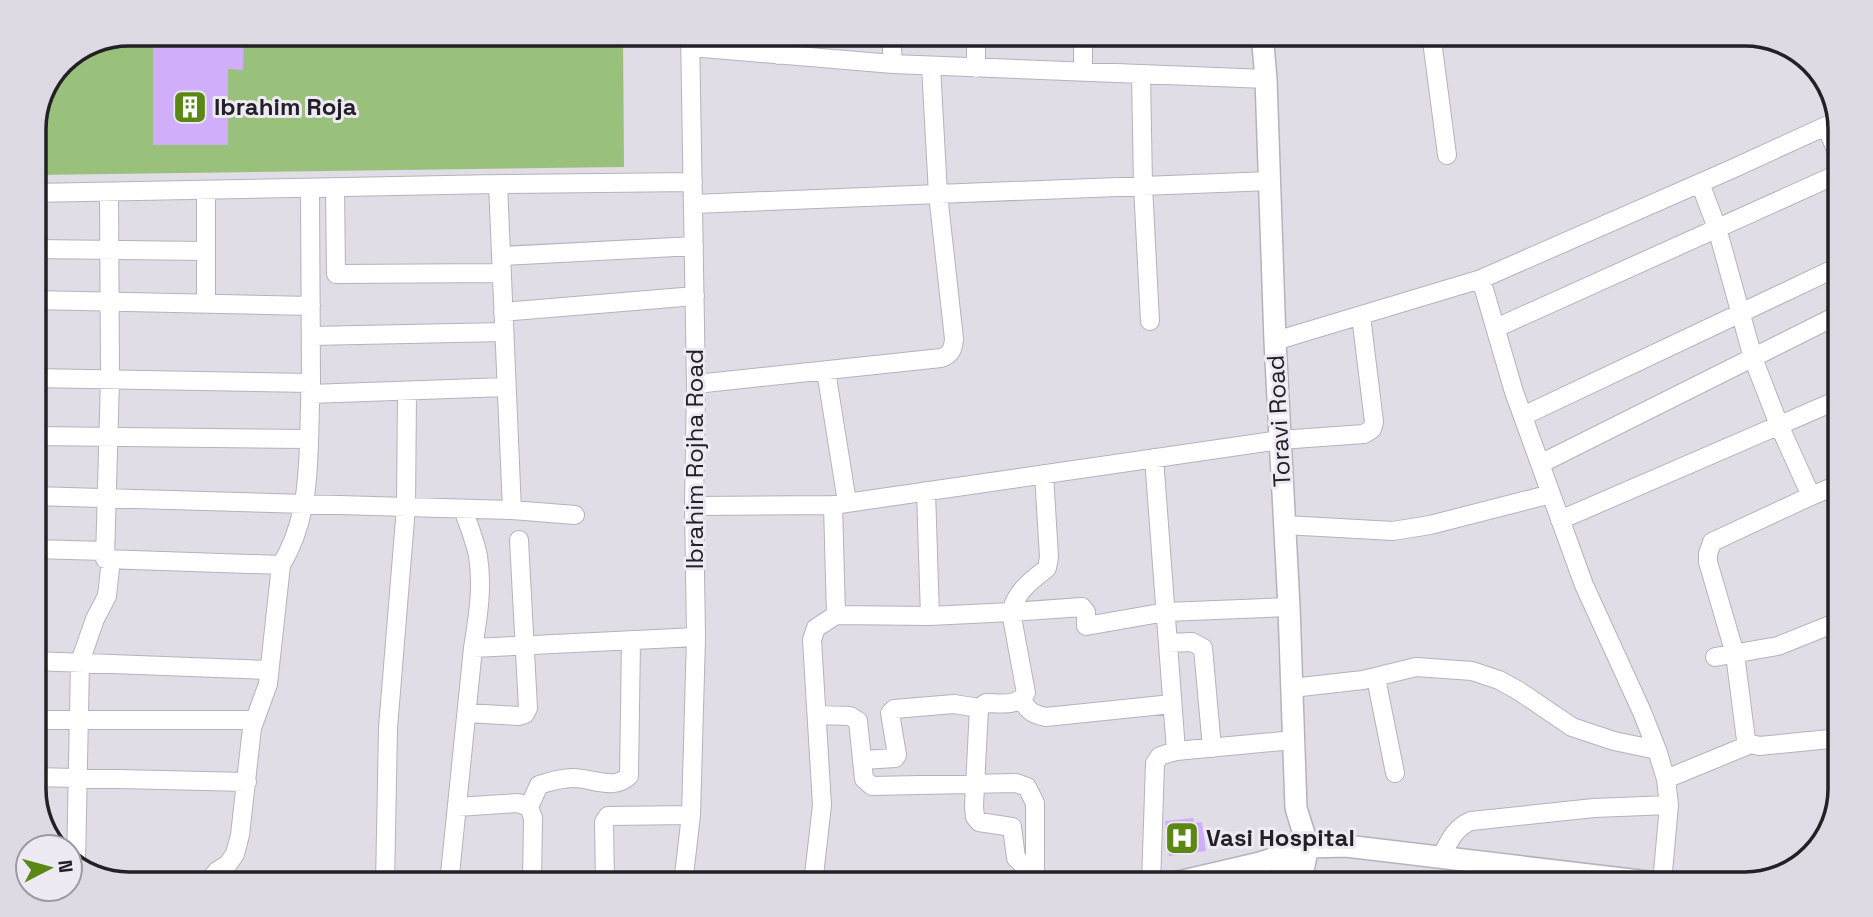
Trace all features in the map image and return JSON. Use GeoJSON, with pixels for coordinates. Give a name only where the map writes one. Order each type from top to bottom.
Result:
{"type":"FeatureCollection","features":[{"type":"Feature","properties":{"kind":"main road","name":"Toravi Road"},"geometry":{"type":"LineString","coordinates":[[1263,46],[1296,808]]}},
{"type":"Feature","properties":{"kind":"main road"},"geometry":{"type":"LineString","coordinates":[[1296,808],[1308,847],[1303,872]]}},
{"type":"Feature","properties":{"kind":"main road"},"geometry":{"type":"LineString","coordinates":[[1282,872],[1296,808]]}},
{"type":"Feature","properties":{"kind":"main road"},"geometry":{"type":"LineString","coordinates":[[1224,872],[1308,847],[1346,846],[1552,872]]}},
{"type":"Feature","properties":{"kind":"street","name":"Ibrahim Rojha Road"},"geometry":{"type":"LineString","coordinates":[[684,872],[691,815],[696,637],[696,384],[691,46]]}},
{"type":"Feature","properties":{"kind":"street"},"geometry":{"type":"LineString","coordinates":[[728,46],[778,54],[893,64],[1266,79]]}},
{"type":"Feature","properties":{"kind":"street"},"geometry":{"type":"LineString","coordinates":[[778,46],[778,54]]}},
{"type":"Feature","properties":{"kind":"street"},"geometry":{"type":"LineString","coordinates":[[892,46],[893,64]]}},
{"type":"Feature","properties":{"kind":"street"},"geometry":{"type":"LineString","coordinates":[[976,46],[976,68]]}},
{"type":"Feature","properties":{"kind":"street"},"geometry":{"type":"LineString","coordinates":[[1083,46],[1083,72]]}},
{"type":"Feature","properties":{"kind":"street"},"geometry":{"type":"LineString","coordinates":[[1433,46],[1447,155]]}},
{"type":"Feature","properties":{"kind":"street"},"geometry":{"type":"LineString","coordinates":[[696,384],[949,355],[954,340],[938,194],[931,66]]}},
{"type":"Feature","properties":{"kind":"street"},"geometry":{"type":"LineString","coordinates":[[1142,74],[1143,186],[1150,321]]}},
{"type":"Feature","properties":{"kind":"street"},"geometry":{"type":"LineString","coordinates":[[1275,341],[1480,279],[1827,125]]}},
{"type":"Feature","properties":{"kind":"street"},"geometry":{"type":"LineString","coordinates":[[1496,328],[1827,179]]}},
{"type":"Feature","properties":{"kind":"street"},"geometry":{"type":"LineString","coordinates":[[694,204],[1269,181]]}},
{"type":"Feature","properties":{"kind":"street"},"geometry":{"type":"LineString","coordinates":[[46,193],[693,182]]}},
{"type":"Feature","properties":{"kind":"street"},"geometry":{"type":"LineString","coordinates":[[1700,183],[1717,228],[1754,358],[1779,425],[1811,496]]}},
{"type":"Feature","properties":{"kind":"street"},"geometry":{"type":"LineString","coordinates":[[498,184],[512,510]]}},
{"type":"Feature","properties":{"kind":"street"},"geometry":{"type":"LineString","coordinates":[[335,187],[337,274],[501,264],[694,246]]}},
{"type":"Feature","properties":{"kind":"street"},"geometry":{"type":"LineString","coordinates":[[216,872],[228,864],[235,854],[240,835],[252,728],[268,684],[281,565],[293,545],[305,504],[311,388],[310,188]]}},
{"type":"Feature","properties":{"kind":"street"},"geometry":{"type":"LineString","coordinates":[[206,190],[206,304]]}},
{"type":"Feature","properties":{"kind":"street"},"geometry":{"type":"LineString","coordinates":[[77,833],[80,662],[95,619],[107,596],[109,191]]}},
{"type":"Feature","properties":{"kind":"street"},"geometry":{"type":"LineString","coordinates":[[46,249],[206,251]]}},
{"type":"Feature","properties":{"kind":"street"},"geometry":{"type":"LineString","coordinates":[[1523,416],[1827,272]]}},
{"type":"Feature","properties":{"kind":"street"},"geometry":{"type":"LineString","coordinates":[[1480,279],[1523,416],[1584,585],[1643,712],[1657,750],[1669,805],[1664,872]]}},
{"type":"Feature","properties":{"kind":"street"},"geometry":{"type":"LineString","coordinates":[[503,312],[695,296]]}},
{"type":"Feature","properties":{"kind":"street"},"geometry":{"type":"LineString","coordinates":[[46,300],[311,306]]}},
{"type":"Feature","properties":{"kind":"street"},"geometry":{"type":"LineString","coordinates":[[694,506],[840,503],[1280,440],[1364,434],[1372,429],[1374,422],[1361,316]]}},
{"type":"Feature","properties":{"kind":"street"},"geometry":{"type":"LineString","coordinates":[[1540,464],[1827,320]]}},
{"type":"Feature","properties":{"kind":"street"},"geometry":{"type":"LineString","coordinates":[[311,336],[504,332]]}},
{"type":"Feature","properties":{"kind":"street"},"geometry":{"type":"LineString","coordinates":[[826,371],[840,503],[836,615]]}},
{"type":"Feature","properties":{"kind":"street"},"geometry":{"type":"LineString","coordinates":[[46,378],[407,391],[506,387]]}},
{"type":"Feature","properties":{"kind":"street"},"geometry":{"type":"LineString","coordinates":[[385,872],[387,728],[406,507],[407,391]]}},
{"type":"Feature","properties":{"kind":"street"},"geometry":{"type":"LineString","coordinates":[[1560,520],[1827,404]]}},
{"type":"Feature","properties":{"kind":"street"},"geometry":{"type":"LineString","coordinates":[[46,436],[308,439]]}},
{"type":"Feature","properties":{"kind":"street"},"geometry":{"type":"LineString","coordinates":[[1154,458],[1176,751]]}},
{"type":"Feature","properties":{"kind":"street"},"geometry":{"type":"LineString","coordinates":[[863,760],[889,760],[897,755],[890,722],[890,713],[894,709],[954,704],[979,708],[986,703],[1012,703],[1023,699],[1026,693],[1011,612],[1021,589],[1047,568],[1049,558],[1044,474]]}},
{"type":"Feature","properties":{"kind":"street"},"geometry":{"type":"LineString","coordinates":[[1828,489],[1712,542],[1708,554],[1735,654],[1746,740],[1759,746],[1828,739]]}},
{"type":"Feature","properties":{"kind":"street"},"geometry":{"type":"LineString","coordinates":[[926,491],[929,616]]}},
{"type":"Feature","properties":{"kind":"street"},"geometry":{"type":"LineString","coordinates":[[1284,525],[1393,531],[1430,526],[1551,494]]}},
{"type":"Feature","properties":{"kind":"street"},"geometry":{"type":"LineString","coordinates":[[46,496],[512,510],[575,515]]}},
{"type":"Feature","properties":{"kind":"street"},"geometry":{"type":"LineString","coordinates":[[450,872],[473,648],[481,597],[477,553],[463,509]]}},
{"type":"Feature","properties":{"kind":"street"},"geometry":{"type":"LineString","coordinates":[[467,713],[519,716],[525,714],[528,708],[519,540]]}},
{"type":"Feature","properties":{"kind":"street"},"geometry":{"type":"LineString","coordinates":[[46,551],[281,565]]}},
{"type":"Feature","properties":{"kind":"street"},"geometry":{"type":"LineString","coordinates":[[814,872],[822,805],[812,640],[816,628],[836,615],[929,616],[1082,607],[1086,612],[1086,626],[1166,612],[1289,607]]}},
{"type":"Feature","properties":{"kind":"street"},"geometry":{"type":"LineString","coordinates":[[1715,657],[1778,646],[1828,626]]}},
{"type":"Feature","properties":{"kind":"street"},"geometry":{"type":"LineString","coordinates":[[473,648],[696,637]]}},
{"type":"Feature","properties":{"kind":"street"},"geometry":{"type":"LineString","coordinates":[[532,872],[533,817],[529,807],[539,785],[575,778],[612,784],[623,782],[629,776],[631,640]]}},
{"type":"Feature","properties":{"kind":"street"},"geometry":{"type":"LineString","coordinates":[[1168,643],[1192,642],[1203,648],[1212,748]]}},
{"type":"Feature","properties":{"kind":"street"},"geometry":{"type":"LineString","coordinates":[[46,661],[269,670]]}},
{"type":"Feature","properties":{"kind":"street"},"geometry":{"type":"LineString","coordinates":[[1292,688],[1376,678],[1416,667],[1472,671],[1499,680],[1519,691],[1572,727],[1614,741],[1657,750]]}},
{"type":"Feature","properties":{"kind":"street"},"geometry":{"type":"LineString","coordinates":[[1376,678],[1395,773]]}},
{"type":"Feature","properties":{"kind":"street"},"geometry":{"type":"LineString","coordinates":[[1023,699],[1032,714],[1046,717],[1172,704]]}},
{"type":"Feature","properties":{"kind":"street"},"geometry":{"type":"LineString","coordinates":[[979,708],[975,817],[979,822],[1009,824],[1012,827],[1016,858],[1028,872]]}},
{"type":"Feature","properties":{"kind":"street"},"geometry":{"type":"LineString","coordinates":[[817,715],[850,716],[858,722],[864,779],[872,786],[1016,783],[1027,787],[1035,803],[1035,872]]}},
{"type":"Feature","properties":{"kind":"street"},"geometry":{"type":"LineString","coordinates":[[46,720],[255,720]]}},
{"type":"Feature","properties":{"kind":"street"},"geometry":{"type":"LineString","coordinates":[[1151,872],[1156,763],[1160,756],[1176,751],[1294,740]]}},
{"type":"Feature","properties":{"kind":"street"},"geometry":{"type":"LineString","coordinates":[[1665,779],[1751,744]]}},
{"type":"Feature","properties":{"kind":"street"},"geometry":{"type":"LineString","coordinates":[[46,778],[247,782]]}},
{"type":"Feature","properties":{"kind":"street"},"geometry":{"type":"LineString","coordinates":[[457,807],[518,803],[529,807]]}},
{"type":"Feature","properties":{"kind":"street"},"geometry":{"type":"LineString","coordinates":[[1441,857],[1455,832],[1471,821],[1594,808],[1669,805]]}},
{"type":"Feature","properties":{"kind":"street"},"geometry":{"type":"LineString","coordinates":[[604,872],[604,822],[608,816],[691,815]]}},
{"type":"Feature","properties":{"kind":"green space"},"geometry":{"type":"Polygon","coordinates":[[[623,46],[624,167],[46,175],[46,123],[52,96],[59,82],[82,59],[112,47],[623,46]]]}},
{"type":"Feature","properties":{"kind":"building","name":"Ibrahim Roja"},"geometry":{"type":"Polygon","coordinates":[[[153,46],[244,46],[243,70],[228,69],[228,145],[153,145],[153,46]]]}},
{"type":"Feature","properties":{"kind":"building"},"geometry":{"type":"Polygon","coordinates":[[[1193,818],[1194,823],[1202,822],[1206,851],[1169,856],[1165,821],[1193,818]]]}},
{"type":"Feature","properties":{"kind":"place","name":"Ibrahim Roja"},"geometry":{"type":"Point","coordinates":[190,107]}},
{"type":"Feature","properties":{"kind":"place","name":"Vasi Hospital"},"geometry":{"type":"Point","coordinates":[1182,838]}}]}
